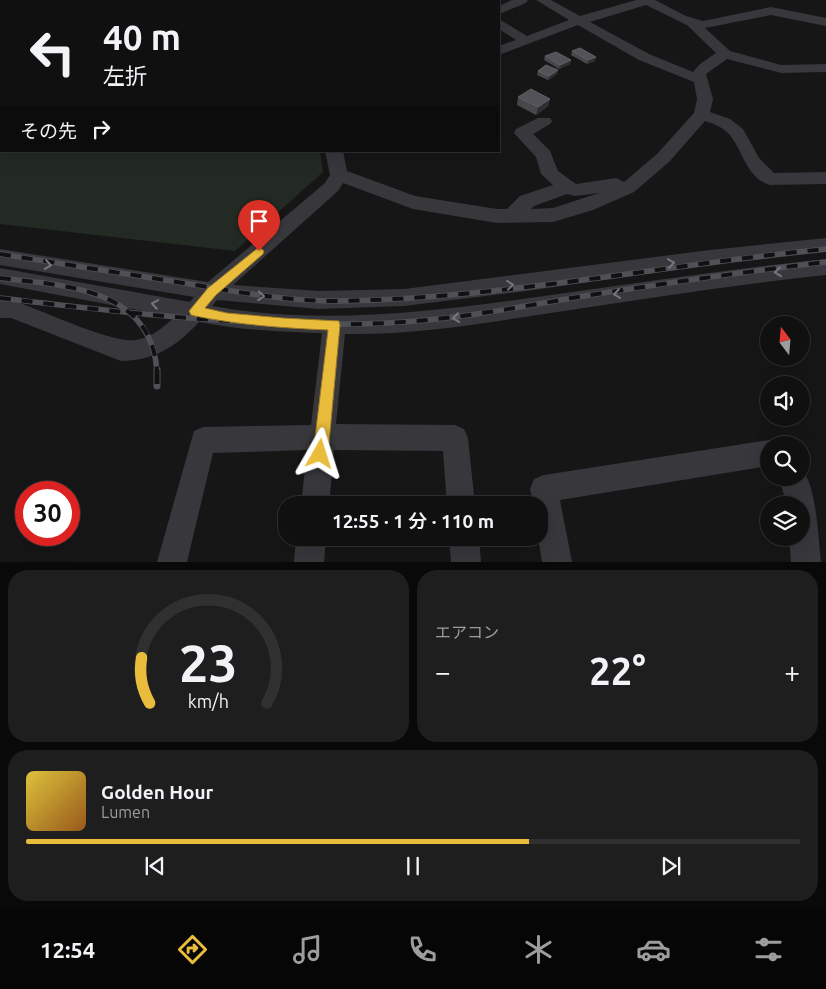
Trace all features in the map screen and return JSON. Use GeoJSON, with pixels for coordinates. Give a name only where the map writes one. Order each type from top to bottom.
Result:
{"type":"FeatureCollection","features":[{"type":"Feature","properties":{"kind":"street"},"geometry":{"type":"LineString","coordinates":[[500,10],[522,0]]}},
{"type":"Feature","properties":{"kind":"street"},"geometry":{"type":"LineString","coordinates":[[542,0],[644,57],[701,80]]}},
{"type":"Feature","properties":{"kind":"street"},"geometry":{"type":"LineString","coordinates":[[754,0],[772,11],[826,22]]}},
{"type":"Feature","properties":{"kind":"street"},"geometry":{"type":"LineString","coordinates":[[500,51],[578,21],[649,1],[692,23],[725,54],[781,69],[824,70]]}},
{"type":"Feature","properties":{"kind":"street"},"geometry":{"type":"LineString","coordinates":[[692,23],[703,25],[772,11]]}},
{"type":"Feature","properties":{"kind":"street"},"geometry":{"type":"LineString","coordinates":[[500,23],[525,40]]}},
{"type":"Feature","properties":{"kind":"street"},"geometry":{"type":"LineString","coordinates":[[339,176],[413,202],[497,216],[553,214],[586,205],[628,188],[663,158],[702,114],[705,99],[699,74],[705,67],[725,54]]}},
{"type":"Feature","properties":{"kind":"street"},"geometry":{"type":"LineString","coordinates":[[702,114],[724,122],[737,133],[752,161],[770,179],[826,178]]}},
{"type":"Feature","properties":{"kind":"street"},"geometry":{"type":"LineString","coordinates":[[544,121],[522,133],[544,155],[550,174],[567,187],[575,190],[636,181]]}},
{"type":"Feature","properties":{"kind":"street"},"geometry":{"type":"LineString","coordinates":[[0,309],[12,309],[121,351],[134,352],[144,350],[170,336],[212,291],[326,194],[339,176],[334,152]]}},
{"type":"Feature","properties":{"kind":"street"},"geometry":{"type":"LineString","coordinates":[[513,215],[527,201],[567,187]]}},
{"type":"Feature","properties":{"kind":"street"},"geometry":{"type":"LineString","coordinates":[[0,257],[212,291],[315,300],[365,300],[425,296],[751,251],[826,244]]}},
{"type":"Feature","properties":{"kind":"street"},"geometry":{"type":"LineString","coordinates":[[0,276],[227,318],[283,323],[383,325],[439,320],[760,274],[826,267]]}},
{"type":"Feature","properties":{"kind":"street"},"geometry":{"type":"LineString","coordinates":[[316,496],[334,325]]}},
{"type":"Feature","properties":{"kind":"street"},"geometry":{"type":"LineString","coordinates":[[172,562],[203,440],[322,437],[455,438],[460,496]]}},
{"type":"Feature","properties":{"kind":"street"},"geometry":{"type":"LineString","coordinates":[[557,562],[544,490],[760,454]]}},
{"type":"Feature","properties":{"kind":"street"},"geometry":{"type":"LineString","coordinates":[[309,562],[310,546]]}},
{"type":"Feature","properties":{"kind":"street"},"geometry":{"type":"LineString","coordinates":[[465,546],[466,562]]}},
{"type":"Feature","properties":{"kind":"street"},"geometry":{"type":"LineString","coordinates":[[805,546],[806,562]]}},
{"type":"Feature","properties":{"kind":"shaded area"},"geometry":{"type":"Polygon","coordinates":[[[0,152],[320,152],[323,172],[235,251],[0,224],[0,152]]]}},
{"type":"Feature","properties":{"kind":"building"},"geometry":{"type":"Polygon","coordinates":[[[580,48],[596,57],[588,60],[572,51],[580,48]]]}},
{"type":"Feature","properties":{"kind":"building"},"geometry":{"type":"Polygon","coordinates":[[[556,52],[571,60],[560,65],[545,56],[556,52]]]}},
{"type":"Feature","properties":{"kind":"building"},"geometry":{"type":"Polygon","coordinates":[[[546,65],[558,70],[549,76],[538,71],[546,65]]]}},
{"type":"Feature","properties":{"kind":"building"},"geometry":{"type":"Polygon","coordinates":[[[531,89],[550,99],[538,107],[518,97],[531,89]]]}},
{"type":"Feature","properties":{"kind":"railway"},"geometry":{"type":"LineString","coordinates":[[0,254],[262,296],[335,301],[397,299],[520,288],[826,249]]}},
{"type":"Feature","properties":{"kind":"railway"},"geometry":{"type":"LineString","coordinates":[[128,312],[242,322],[291,324],[387,323],[459,316],[671,283],[826,262]]}},
{"type":"Feature","properties":{"kind":"railway"},"geometry":{"type":"LineString","coordinates":[[0,278],[77,289],[101,296],[128,312]]}},
{"type":"Feature","properties":{"kind":"railway"},"geometry":{"type":"LineString","coordinates":[[0,298],[128,312]]}},
{"type":"Feature","properties":{"kind":"railway"},"geometry":{"type":"LineString","coordinates":[[128,312],[139,322],[151,343],[157,371]]}},
{"type":"Feature","properties":{"kind":"railway"},"geometry":{"type":"LineString","coordinates":[[157,371],[157,386]]}},
{"type":"Feature","properties":{"kind":"route"},"geometry":{"type":"LineString","coordinates":[[259,251],[212,291],[195,311],[227,318],[334,325],[320,454]]}}]}
